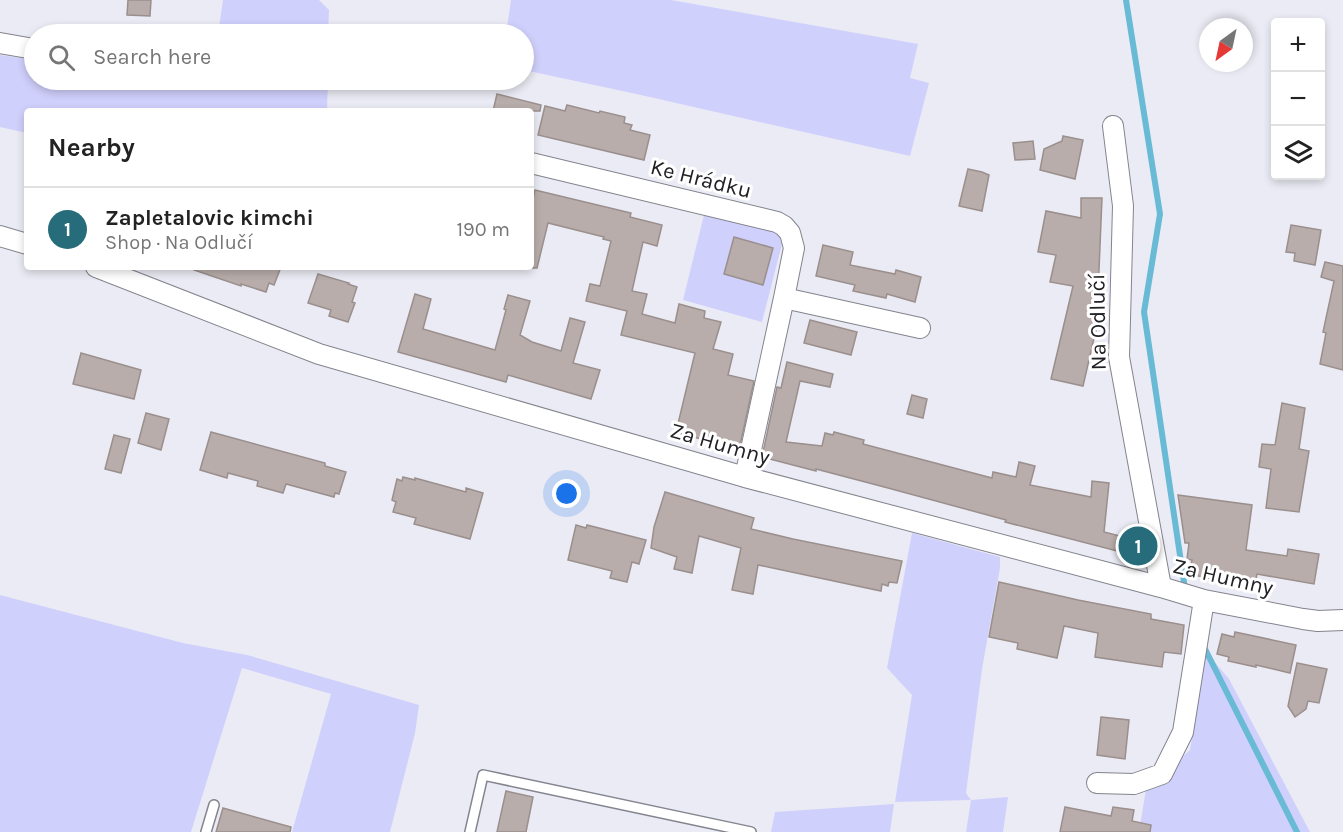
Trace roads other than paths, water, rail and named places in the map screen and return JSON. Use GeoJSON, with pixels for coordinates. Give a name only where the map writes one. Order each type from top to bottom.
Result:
{"type":"FeatureCollection","features":[{"type":"Feature","properties":{"kind":"street"},"geometry":{"type":"LineString","coordinates":[[0,43],[24,48]]}},
{"type":"Feature","properties":{"kind":"street","name":"Na Odlučí"},"geometry":{"type":"LineString","coordinates":[[1113,126],[1123,206],[1119,357],[1161,587]]}},
{"type":"Feature","properties":{"kind":"street","name":"Ke Hrádku"},"geometry":{"type":"LineString","coordinates":[[534,164],[777,222],[790,233],[794,248],[745,477]]}},
{"type":"Feature","properties":{"kind":"street"},"geometry":{"type":"LineString","coordinates":[[0,237],[24,243]]}},
{"type":"Feature","properties":{"kind":"street","name":"Za Humny"},"geometry":{"type":"LineString","coordinates":[[104,270],[319,354],[745,477],[1193,597],[1303,619],[1343,620]]}},
{"type":"Feature","properties":{"kind":"street"},"geometry":{"type":"LineString","coordinates":[[784,298],[920,328]]}},
{"type":"Feature","properties":{"kind":"street"},"geometry":{"type":"LineString","coordinates":[[1097,783],[1134,784],[1162,774],[1183,732],[1199,633],[1193,597]]}},
{"type":"Feature","properties":{"kind":"lane"},"geometry":{"type":"LineString","coordinates":[[470,832],[483,775],[751,832]]}},
{"type":"Feature","properties":{"kind":"lane"},"geometry":{"type":"LineString","coordinates":[[206,832],[214,805]]}},
{"type":"Feature","properties":{"kind":"waterway"},"geometry":{"type":"LineString","coordinates":[[1126,0],[1160,214],[1144,312],[1185,589]]}},
{"type":"Feature","properties":{"kind":"waterway"},"geometry":{"type":"LineString","coordinates":[[1203,645],[1297,832]]}},
{"type":"Feature","properties":{"kind":"place","name":"Zapletalovic kimchi"},"geometry":{"type":"Point","coordinates":[1138,546]}}]}
